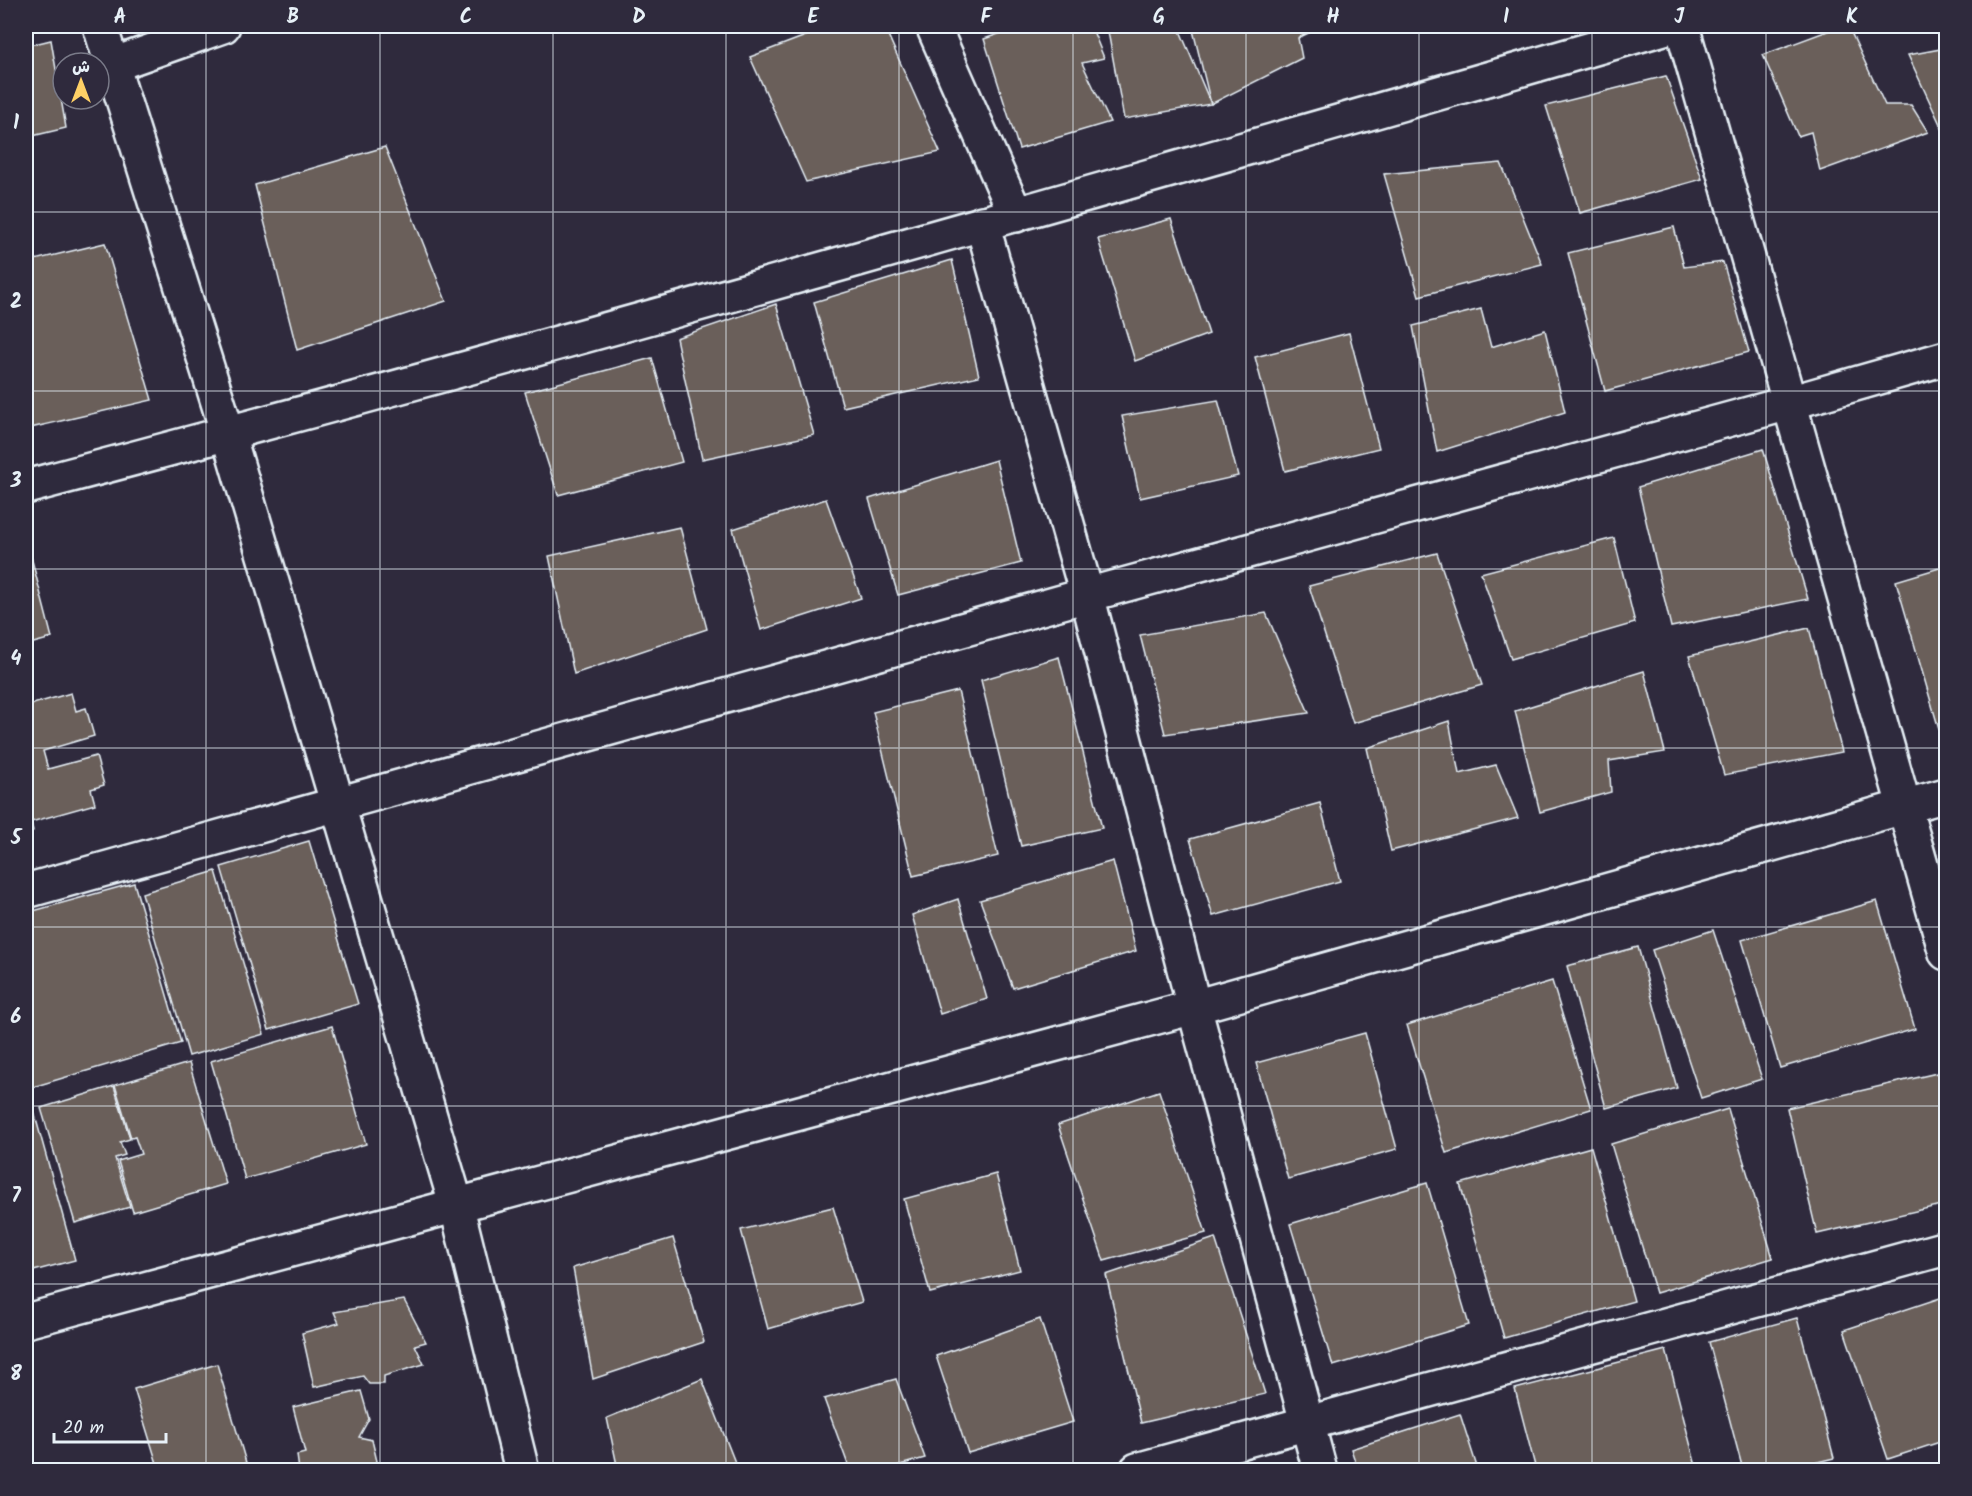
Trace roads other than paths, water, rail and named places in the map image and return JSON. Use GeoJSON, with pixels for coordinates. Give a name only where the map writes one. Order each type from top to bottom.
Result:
{"type":"FeatureCollection","features":[{"type":"Feature","properties":{"kind":"street"},"geometry":{"type":"LineString","coordinates":[[100,26],[228,434],[456,1204],[522,1470]]}},
{"type":"Feature","properties":{"kind":"street"},"geometry":{"type":"LineString","coordinates":[[112,65],[223,26]]}},
{"type":"Feature","properties":{"kind":"street"},"geometry":{"type":"LineString","coordinates":[[933,26],[1017,215]]}},
{"type":"Feature","properties":{"kind":"street"},"geometry":{"type":"LineString","coordinates":[[26,487],[228,434],[1017,215],[1671,26]]}},
{"type":"Feature","properties":{"kind":"street"},"geometry":{"type":"LineString","coordinates":[[1682,26],[1947,953]]}},
{"type":"Feature","properties":{"kind":"street"},"geometry":{"type":"LineString","coordinates":[[982,223],[1087,595],[1194,1007],[1320,1470]]}},
{"type":"Feature","properties":{"kind":"street"},"geometry":{"type":"LineString","coordinates":[[26,891],[1947,358]]}},
{"type":"Feature","properties":{"kind":"street"},"geometry":{"type":"LineString","coordinates":[[26,1321],[1194,1007],[1947,795]]}},
{"type":"Feature","properties":{"kind":"street"},"geometry":{"type":"LineString","coordinates":[[1137,1470],[1947,1248]]}}]}
